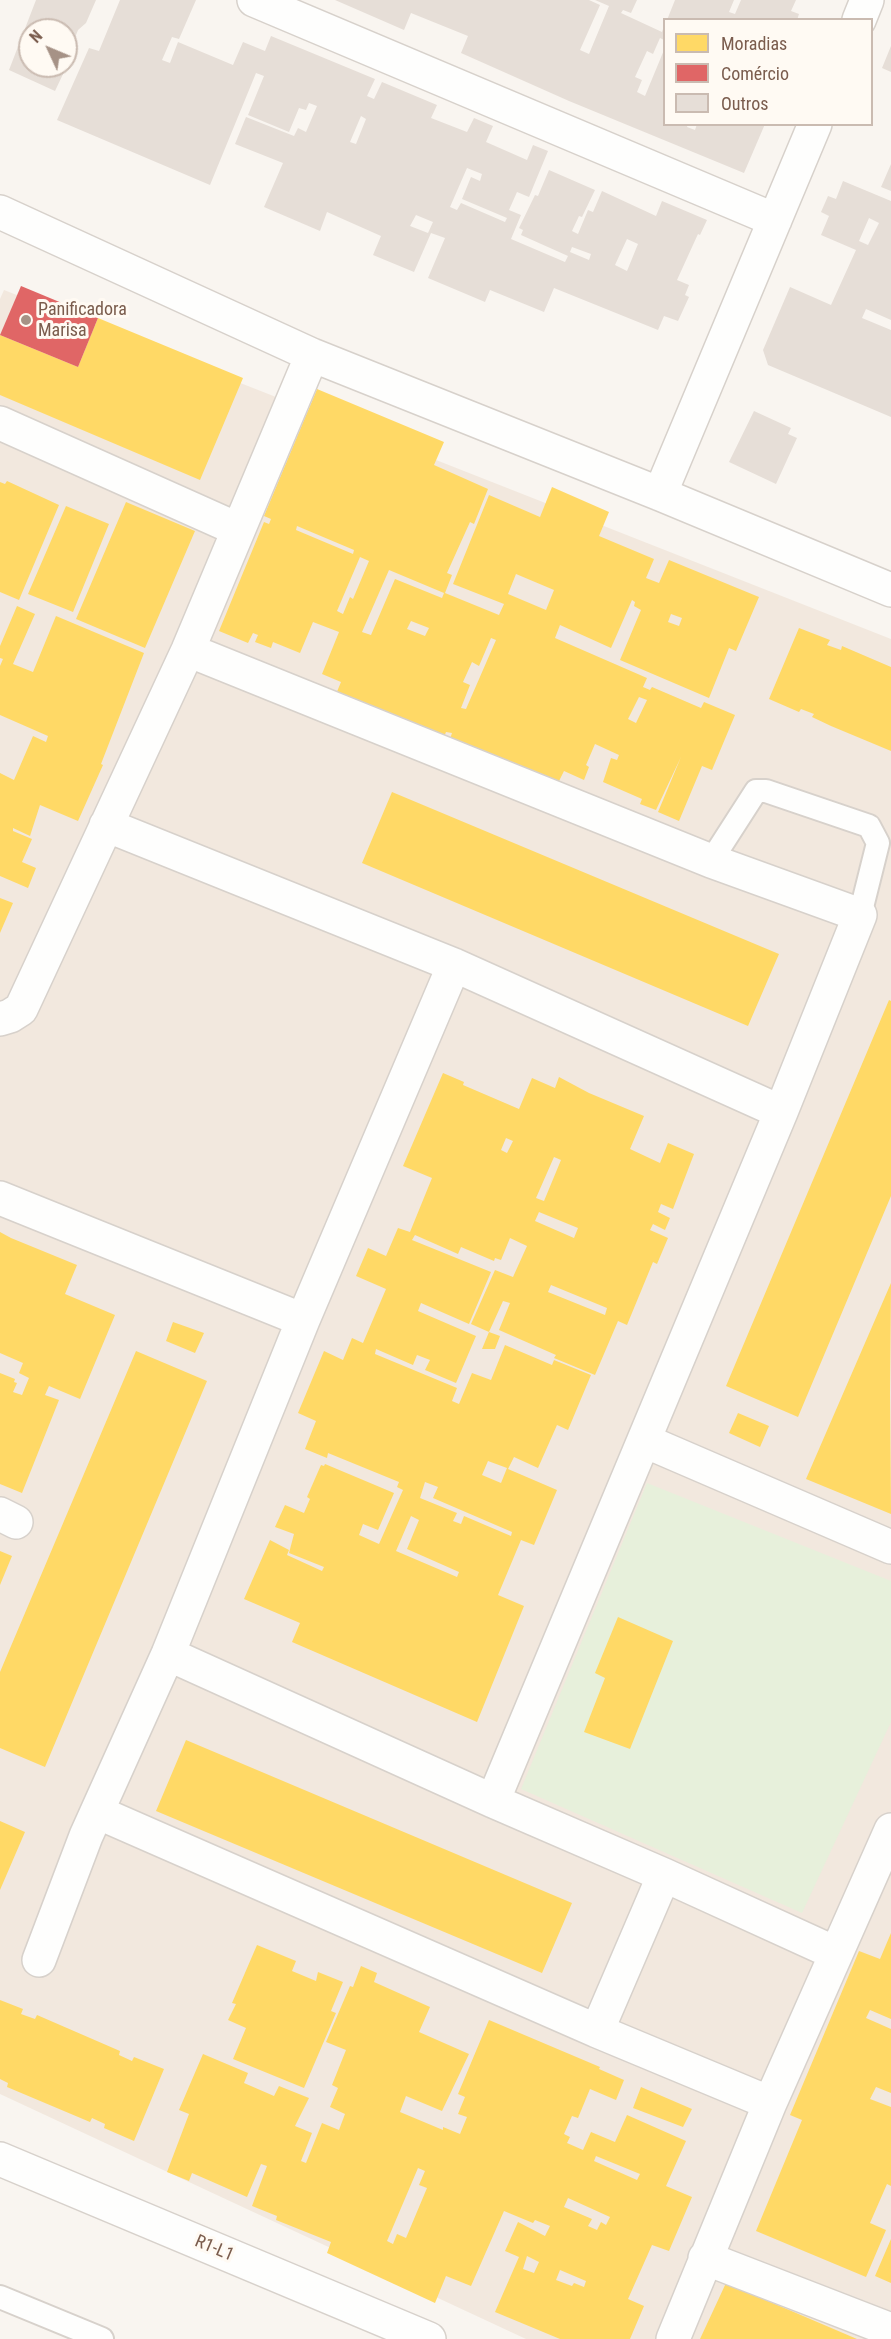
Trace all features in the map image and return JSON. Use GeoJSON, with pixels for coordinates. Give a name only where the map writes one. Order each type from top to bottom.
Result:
{"type":"FeatureCollection","features":[{"type":"Feature","properties":{"kind":"street"},"geometry":{"type":"LineString","coordinates":[[254,0],[775,220]]}},
{"type":"Feature","properties":{"kind":"street"},"geometry":{"type":"LineString","coordinates":[[860,18],[867,0]]}},
{"type":"Feature","properties":{"kind":"street"},"geometry":{"type":"LineString","coordinates":[[660,494],[814,126]]}},
{"type":"Feature","properties":{"kind":"street"},"geometry":{"type":"LineString","coordinates":[[0,212],[312,355],[890,586]]}},
{"type":"Feature","properties":{"kind":"street"},"geometry":{"type":"LineString","coordinates":[[0,1019],[21,1009],[188,650],[312,355]]}},
{"type":"Feature","properties":{"kind":"street"},"geometry":{"type":"LineString","coordinates":[[0,423],[237,529]]}},
{"type":"Feature","properties":{"kind":"street"},"geometry":{"type":"LineString","coordinates":[[188,650],[711,861],[860,915],[645,1441],[493,1801]]}},
{"type":"Feature","properties":{"kind":"street"},"geometry":{"type":"LineString","coordinates":[[106,825],[454,965],[781,1112]]}},
{"type":"Feature","properties":{"kind":"street"},"geometry":{"type":"LineString","coordinates":[[39,1960],[97,1812],[168,1654],[303,1320],[454,965]]}},
{"type":"Feature","properties":{"kind":"street"},"geometry":{"type":"LineString","coordinates":[[0,1198],[303,1320]]}},
{"type":"Feature","properties":{"kind":"street"},"geometry":{"type":"LineString","coordinates":[[645,1441],[891,1547]]}},
{"type":"Feature","properties":{"kind":"street"},"geometry":{"type":"LineString","coordinates":[[168,1654],[835,1953]]}},
{"type":"Feature","properties":{"kind":"street"},"geometry":{"type":"LineString","coordinates":[[97,1812],[597,2031],[770,2103]]}},
{"type":"Feature","properties":{"kind":"street"},"geometry":{"type":"LineString","coordinates":[[673,2339],[770,2103],[891,1830]]}},
{"type":"Feature","properties":{"kind":"street"},"geometry":{"type":"LineString","coordinates":[[597,2031],[664,1875]]}},
{"type":"Feature","properties":{"kind":"street","name":"R1-L1"},"geometry":{"type":"LineString","coordinates":[[0,2159],[429,2339]]}},
{"type":"Feature","properties":{"kind":"street"},"geometry":{"type":"LineString","coordinates":[[705,2258],[891,2330]]}},
{"type":"Feature","properties":{"kind":"lane"},"geometry":{"type":"LineString","coordinates":[[711,861],[756,791],[766,791],[869,826],[878,843],[860,915]]}},
{"type":"Feature","properties":{"kind":"lane"},"geometry":{"type":"LineString","coordinates":[[0,2297],[102,2339]]}},
{"type":"Feature","properties":{"kind":"shaded area"},"geometry":{"type":"Polygon","coordinates":[[[4,290],[891,639],[891,2339],[526,2339],[0,2094],[0,299],[4,290]]]}},
{"type":"Feature","properties":{"kind":"green space"},"geometry":{"type":"Polygon","coordinates":[[[647,1483],[891,1581],[891,1722],[802,1913],[521,1789],[647,1483]]]}},
{"type":"Feature","properties":{"kind":"building: Moradias"},"geometry":{"type":"Polygon","coordinates":[[[98,318],[243,378],[200,480],[0,395],[0,335],[78,367],[98,318]]]}},
{"type":"Feature","properties":{"kind":"building: Moradias"},"geometry":{"type":"Polygon","coordinates":[[[317,389],[444,442],[434,465],[488,489],[474,524],[470,522],[447,573],[452,575],[445,593],[499,615],[504,604],[453,584],[489,495],[540,517],[552,487],[609,512],[599,536],[654,559],[646,578],[659,583],[669,560],[759,597],[736,651],[729,648],[709,698],[620,660],[641,610],[634,606],[635,602],[632,600],[611,648],[560,625],[555,638],[647,678],[643,687],[650,690],[652,687],[701,708],[704,702],[735,715],[712,770],[702,766],[679,821],[658,812],[681,757],[656,810],[640,804],[642,799],[603,782],[611,758],[617,760],[619,755],[595,744],[586,765],[589,767],[584,780],[564,771],[558,783],[450,739],[452,733],[446,732],[444,737],[336,694],[341,682],[322,674],[339,632],[313,622],[300,653],[273,642],[271,648],[255,642],[258,635],[253,633],[248,643],[219,631],[264,522],[269,524],[271,519],[264,516],[317,389]],[[297,526],[296,530],[353,554],[354,550],[297,526]],[[360,557],[337,611],[343,614],[350,597],[353,599],[369,561],[360,557]],[[389,570],[362,632],[371,635],[395,579],[442,598],[444,593],[389,570]],[[516,574],[508,594],[546,610],[554,590],[516,574]],[[671,614],[668,622],[679,626],[682,618],[671,614]],[[411,621],[407,629],[425,636],[429,628],[411,621]],[[491,638],[479,666],[472,662],[463,682],[470,685],[461,708],[466,709],[496,640],[491,638]],[[639,697],[628,719],[636,723],[647,700],[639,697]]]}},
{"type":"Feature","properties":{"kind":"building: Moradias"},"geometry":{"type":"Polygon","coordinates":[[[7,481],[59,505],[19,600],[0,592],[0,482],[5,484],[7,481]]]}},
{"type":"Feature","properties":{"kind":"building: Moradias"},"geometry":{"type":"Polygon","coordinates":[[[126,502],[195,531],[145,648],[76,619],[126,502]]]}},
{"type":"Feature","properties":{"kind":"building: Moradias"},"geometry":{"type":"Polygon","coordinates":[[[66,506],[109,524],[73,612],[28,594],[66,506]]]}},
{"type":"Feature","properties":{"kind":"building: Moradias"},"geometry":{"type":"Polygon","coordinates":[[[17,606],[35,614],[13,664],[33,672],[56,616],[144,653],[101,764],[103,765],[78,821],[40,805],[30,836],[13,828],[13,831],[32,839],[22,862],[36,868],[28,888],[0,876],[0,773],[14,780],[33,736],[46,742],[48,736],[0,715],[0,666],[3,659],[0,658],[0,646],[17,606]]]}},
{"type":"Feature","properties":{"kind":"building: Moradias"},"geometry":{"type":"Polygon","coordinates":[[[799,628],[830,640],[827,645],[841,650],[842,646],[891,667],[891,751],[812,717],[814,714],[801,709],[799,712],[769,699],[799,628]]]}},
{"type":"Feature","properties":{"kind":"building: Moradias"},"geometry":{"type":"Polygon","coordinates":[[[392,792],[779,954],[748,1026],[362,863],[392,792]]]}},
{"type":"Feature","properties":{"kind":"building: Moradias"},"geometry":{"type":"Polygon","coordinates":[[[0,898],[13,903],[0,933],[0,898]]]}},
{"type":"Feature","properties":{"kind":"building: Moradias"},"geometry":{"type":"Polygon","coordinates":[[[889,1000],[891,1001],[891,1196],[798,1417],[726,1386],[889,1000]]]}},
{"type":"Feature","properties":{"kind":"building: Moradias"},"geometry":{"type":"Polygon","coordinates":[[[443,1073],[464,1082],[463,1085],[519,1109],[532,1078],[555,1088],[559,1077],[589,1093],[644,1116],[630,1149],[660,1163],[668,1143],[694,1154],[673,1209],[661,1204],[658,1212],[670,1218],[665,1230],[653,1224],[650,1230],[668,1238],[657,1264],[653,1262],[627,1325],[618,1321],[595,1375],[554,1358],[556,1355],[499,1330],[510,1303],[503,1301],[489,1332],[471,1324],[495,1270],[513,1277],[527,1246],[510,1238],[501,1260],[495,1258],[494,1261],[461,1247],[458,1254],[415,1235],[412,1240],[491,1272],[469,1324],[421,1303],[418,1311],[476,1336],[456,1383],[425,1370],[430,1360],[417,1355],[413,1365],[376,1349],[375,1354],[457,1388],[452,1401],[459,1404],[472,1373],[491,1380],[505,1345],[552,1365],[554,1360],[591,1375],[568,1430],[557,1425],[538,1468],[514,1457],[508,1469],[557,1490],[534,1545],[521,1540],[498,1595],[524,1606],[477,1722],[292,1642],[300,1623],[244,1599],[270,1540],[289,1550],[287,1555],[322,1571],[324,1567],[289,1553],[294,1534],[275,1527],[285,1505],[304,1513],[310,1499],[307,1497],[321,1465],[325,1464],[394,1493],[378,1530],[363,1524],[359,1535],[379,1544],[403,1490],[397,1487],[399,1482],[328,1453],[327,1458],[305,1449],[316,1421],[298,1413],[324,1351],[343,1360],[352,1338],[363,1343],[386,1289],[356,1276],[368,1248],[386,1256],[398,1228],[410,1232],[432,1178],[403,1166],[443,1073]],[[506,1138],[501,1150],[507,1153],[513,1141],[506,1138]],[[554,1157],[536,1198],[544,1201],[561,1160],[554,1157]],[[539,1212],[535,1221],[574,1238],[578,1228],[539,1212]],[[551,1285],[548,1292],[605,1315],[607,1308],[551,1285]],[[488,1461],[482,1475],[501,1483],[507,1468],[488,1461]],[[425,1482],[420,1498],[457,1513],[453,1521],[461,1524],[464,1516],[511,1536],[512,1532],[433,1498],[438,1487],[425,1482]],[[411,1516],[396,1551],[457,1577],[459,1572],[407,1549],[419,1520],[411,1516]]]}},
{"type":"Feature","properties":{"kind":"building: Moradias"},"geometry":{"type":"Polygon","coordinates":[[[0,1232],[77,1265],[65,1294],[115,1315],[80,1399],[49,1386],[45,1395],[59,1400],[22,1493],[0,1484],[0,1373],[15,1379],[14,1382],[17,1383],[13,1392],[22,1395],[29,1378],[19,1373],[23,1363],[0,1353],[0,1232]]]}},
{"type":"Feature","properties":{"kind":"building: Moradias"},"geometry":{"type":"Polygon","coordinates":[[[891,1283],[890,1393],[891,1514],[806,1479],[891,1283]]]}},
{"type":"Feature","properties":{"kind":"building: Moradias"},"geometry":{"type":"Polygon","coordinates":[[[173,1322],[204,1333],[195,1353],[166,1341],[173,1322]]]}},
{"type":"Feature","properties":{"kind":"building: Moradias"},"geometry":{"type":"Polygon","coordinates":[[[489,1332],[500,1336],[495,1349],[482,1349],[489,1332]]]}},
{"type":"Feature","properties":{"kind":"building: Moradias"},"geometry":{"type":"Polygon","coordinates":[[[136,1351],[207,1381],[45,1767],[0,1748],[0,1672],[136,1351]]]}},
{"type":"Feature","properties":{"kind":"building: Moradias"},"geometry":{"type":"Polygon","coordinates":[[[738,1413],[769,1426],[760,1447],[729,1433],[738,1413]]]}},
{"type":"Feature","properties":{"kind":"building: Moradias"},"geometry":{"type":"Polygon","coordinates":[[[0,1551],[12,1556],[0,1585],[0,1551]]]}},
{"type":"Feature","properties":{"kind":"building: Moradias"},"geometry":{"type":"Polygon","coordinates":[[[618,1617],[673,1641],[630,1749],[584,1732],[605,1678],[595,1673],[618,1617]]]}},
{"type":"Feature","properties":{"kind":"building: Moradias"},"geometry":{"type":"Polygon","coordinates":[[[186,1740],[572,1903],[542,1973],[156,1811],[186,1740]]]}},
{"type":"Feature","properties":{"kind":"building: Moradias"},"geometry":{"type":"Polygon","coordinates":[[[0,1821],[25,1832],[0,1890],[0,1821]]]}},
{"type":"Feature","properties":{"kind":"building: Moradias"},"geometry":{"type":"Polygon","coordinates":[[[891,1933],[891,2019],[870,2010],[866,2018],[891,2029],[891,2093],[876,2087],[870,2099],[891,2107],[891,2186],[887,2184],[870,2223],[886,2230],[866,2277],[756,2231],[802,2120],[790,2115],[859,1951],[880,1959],[891,1933]]]}},
{"type":"Feature","properties":{"kind":"building: Moradias"},"geometry":{"type":"Polygon","coordinates":[[[257,1945],[296,1961],[292,1971],[316,1981],[318,1972],[343,1982],[331,2011],[336,2013],[304,2088],[233,2059],[246,2028],[228,2020],[236,2004],[232,2003],[257,1945]]]}},
{"type":"Feature","properties":{"kind":"building: Moradias"},"geometry":{"type":"Polygon","coordinates":[[[361,1966],[377,1973],[374,1982],[430,2007],[419,2032],[469,2054],[442,2111],[406,2096],[400,2112],[443,2130],[443,2127],[460,2134],[467,2117],[458,2114],[465,2097],[458,2094],[489,2020],[600,2067],[599,2069],[624,2080],[616,2100],[590,2089],[578,2118],[572,2116],[564,2134],[570,2137],[567,2143],[583,2150],[591,2132],[615,2142],[627,2115],[686,2141],[666,2186],[692,2197],[669,2251],[652,2245],[628,2299],[644,2306],[630,2339],[560,2339],[495,2312],[519,2257],[505,2251],[518,2222],[545,2236],[550,2226],[535,2220],[533,2223],[504,2211],[471,2286],[446,2276],[435,2303],[327,2253],[331,2242],[276,2220],[277,2216],[252,2206],[267,2166],[261,2164],[247,2197],[192,2173],[189,2181],[167,2172],[189,2114],[179,2110],[203,2054],[248,2073],[244,2083],[274,2096],[279,2086],[309,2098],[295,2126],[312,2133],[301,2161],[306,2163],[322,2123],[339,2130],[345,2114],[330,2107],[338,2088],[332,2085],[346,2050],[326,2042],[350,1986],[353,1987],[361,1966]],[[596,2156],[594,2161],[637,2180],[640,2174],[596,2156]],[[418,2168],[387,2241],[393,2244],[397,2234],[406,2238],[427,2188],[419,2185],[425,2171],[418,2168]],[[568,2198],[564,2207],[592,2219],[588,2226],[597,2230],[601,2222],[606,2225],[610,2217],[568,2198]],[[527,2256],[523,2269],[534,2273],[539,2262],[527,2256]],[[560,2270],[556,2280],[572,2286],[574,2283],[584,2287],[586,2281],[560,2270]]]}},
{"type":"Feature","properties":{"kind":"building: Moradias"},"geometry":{"type":"Polygon","coordinates":[[[0,2000],[23,2009],[21,2014],[35,2019],[37,2015],[120,2051],[119,2055],[132,2061],[134,2057],[164,2069],[134,2141],[104,2128],[105,2124],[92,2118],[90,2122],[7,2087],[8,2083],[0,2079],[0,2000]]]}},
{"type":"Feature","properties":{"kind":"building: Moradias"},"geometry":{"type":"Polygon","coordinates":[[[641,2087],[692,2109],[683,2127],[633,2108],[641,2087]]]}},
{"type":"Feature","properties":{"kind":"building: Moradias"},"geometry":{"type":"Polygon","coordinates":[[[891,2239],[891,2283],[875,2276],[891,2239]]]}},
{"type":"Feature","properties":{"kind":"building: Moradias"},"geometry":{"type":"Polygon","coordinates":[[[726,2283],[857,2339],[700,2339],[726,2283]]]}},
{"type":"Feature","properties":{"kind":"building: Comércio"},"geometry":{"type":"Polygon","coordinates":[[[21,286],[98,318],[78,367],[0,335],[21,286]]]}},
{"type":"Feature","properties":{"kind":"building: Outros"},"geometry":{"type":"Polygon","coordinates":[[[36,0],[96,0],[86,23],[78,30],[78,18],[29,18],[36,0]]]}},
{"type":"Feature","properties":{"kind":"building: Outros"},"geometry":{"type":"Polygon","coordinates":[[[120,0],[196,0],[179,39],[172,37],[162,60],[170,63],[178,42],[233,65],[243,42],[265,51],[271,36],[375,79],[367,96],[374,99],[382,82],[437,105],[431,118],[467,132],[474,118],[493,126],[486,142],[527,160],[533,145],[548,151],[529,197],[517,192],[509,210],[521,215],[511,239],[565,262],[568,256],[521,235],[523,230],[519,228],[535,195],[538,196],[549,170],[595,190],[582,217],[579,216],[572,231],[578,234],[588,210],[593,212],[602,191],[656,216],[662,201],[707,220],[677,280],[689,285],[685,295],[689,297],[678,321],[664,316],[658,330],[554,288],[544,312],[490,290],[485,302],[428,278],[445,238],[431,233],[414,272],[373,255],[381,236],[327,212],[320,231],[264,207],[283,163],[235,144],[246,117],[294,136],[298,128],[306,132],[317,106],[309,103],[306,110],[299,108],[289,132],[248,115],[264,76],[256,73],[210,185],[57,120],[76,78],[78,78],[78,73],[89,48],[99,51],[120,0]],[[361,116],[350,142],[356,144],[366,119],[361,116]],[[467,168],[450,207],[457,210],[461,203],[505,222],[507,218],[462,199],[471,177],[480,181],[482,174],[467,168]],[[416,215],[410,226],[428,233],[433,222],[416,215]],[[627,239],[615,265],[627,271],[638,244],[627,239]],[[572,247],[570,252],[589,260],[591,254],[572,247]]]}},
{"type":"Feature","properties":{"kind":"building: Outros"},"geometry":{"type":"Polygon","coordinates":[[[335,0],[589,0],[600,5],[580,50],[589,54],[609,6],[595,0],[637,0],[631,13],[623,10],[621,13],[662,32],[663,29],[663,40],[660,38],[653,54],[647,51],[635,77],[642,80],[637,92],[645,96],[663,52],[663,126],[687,126],[695,130],[696,126],[764,126],[744,173],[569,101],[461,53],[468,36],[411,13],[404,30],[335,0]]]}},
{"type":"Feature","properties":{"kind":"building: Outros"},"geometry":{"type":"Polygon","coordinates":[[[675,0],[734,0],[729,12],[735,14],[741,0],[796,0],[791,11],[799,14],[798,18],[668,18],[675,0]]]}},
{"type":"Feature","properties":{"kind":"building: Outros"},"geometry":{"type":"Polygon","coordinates":[[[891,46],[891,72],[882,68],[891,46]]]}},
{"type":"Feature","properties":{"kind":"building: Outros"},"geometry":{"type":"Polygon","coordinates":[[[18,47],[18,74],[9,70],[18,47]]]}},
{"type":"Feature","properties":{"kind":"building: Outros"},"geometry":{"type":"Polygon","coordinates":[[[27,78],[61,78],[55,91],[27,78]]]}},
{"type":"Feature","properties":{"kind":"building: Outros"},"geometry":{"type":"Polygon","coordinates":[[[891,164],[891,191],[881,187],[891,164]]]}},
{"type":"Feature","properties":{"kind":"building: Outros"},"geometry":{"type":"Polygon","coordinates":[[[843,181],[891,201],[891,320],[866,309],[862,318],[891,330],[891,417],[768,365],[763,350],[790,287],[831,305],[856,250],[821,235],[829,216],[821,212],[828,196],[836,199],[843,181]],[[869,218],[859,241],[868,245],[879,223],[869,218]]]}},
{"type":"Feature","properties":{"kind":"building: Outros"},"geometry":{"type":"Polygon","coordinates":[[[754,411],[791,428],[788,434],[797,438],[776,484],[729,462],[754,411]]]}},
{"type":"Feature","properties":{"kind":"place","name":"Panificadora Marisa"},"geometry":{"type":"Point","coordinates":[26,320]}}]}
